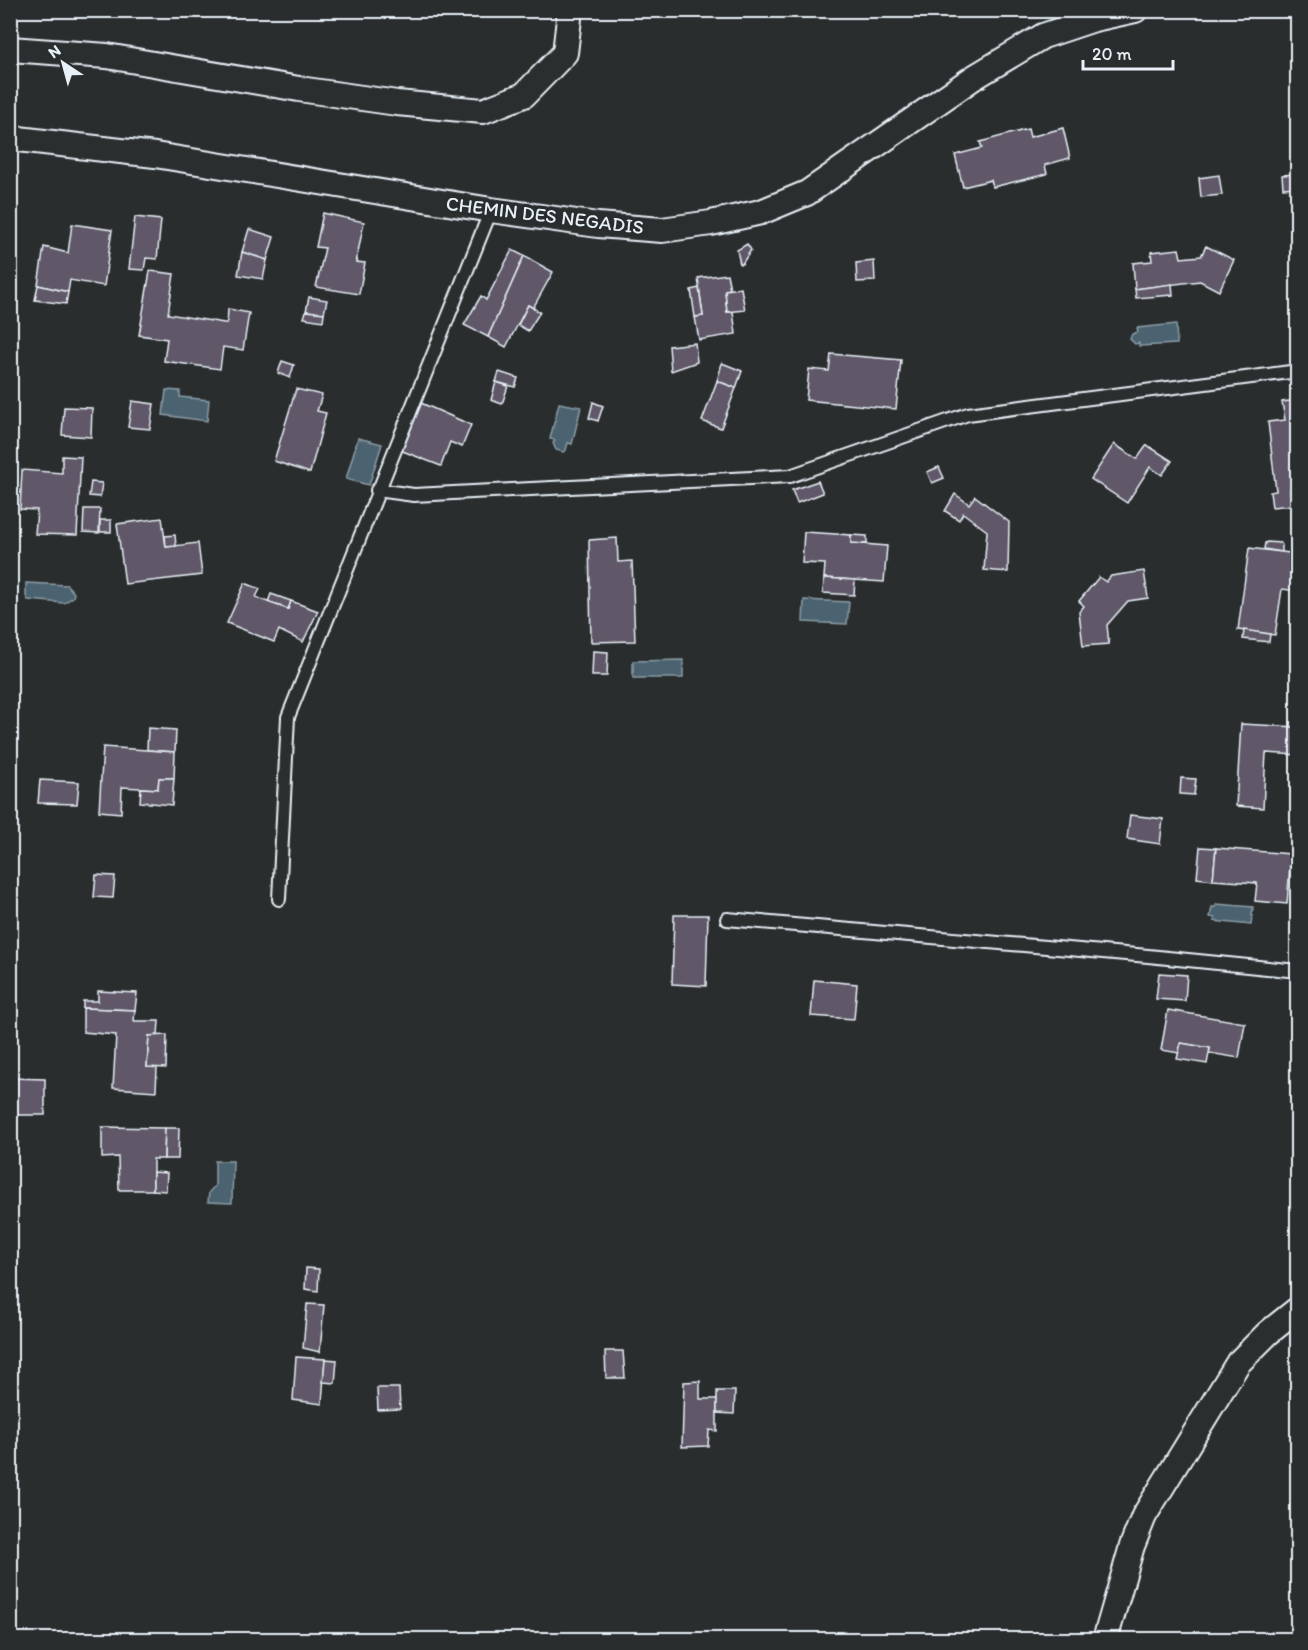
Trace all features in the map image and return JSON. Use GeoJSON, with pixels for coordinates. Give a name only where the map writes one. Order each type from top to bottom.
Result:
{"type":"FeatureCollection","features":[{"type":"Feature","properties":{"kind":"street"},"geometry":{"type":"LineString","coordinates":[[10,49],[107,56],[386,102],[483,111],[524,95],[566,53],[570,10]]}},
{"type":"Feature","properties":{"kind":"street","name":"CHEMIN DES NEGADIS"},"geometry":{"type":"LineString","coordinates":[[10,138],[155,155],[491,210],[598,225],[662,230],[711,223],[761,212],[807,193],[972,78],[1043,36],[1094,19],[1135,10]]}},
{"type":"Feature","properties":{"kind":"street"},"geometry":{"type":"LineString","coordinates":[[1105,1640],[1132,1546],[1144,1516],[1238,1363],[1268,1333],[1297,1310]]}},
{"type":"Feature","properties":{"kind":"lane"},"geometry":{"type":"LineString","coordinates":[[279,898],[288,717],[491,210]]}},
{"type":"Feature","properties":{"kind":"lane"},"geometry":{"type":"LineString","coordinates":[[377,490],[414,495],[789,476],[968,414],[1298,371]]}},
{"type":"Feature","properties":{"kind":"lane"},"geometry":{"type":"LineString","coordinates":[[727,919],[1157,956],[1298,971]]}},
{"type":"Feature","properties":{"kind":"water"},"geometry":{"type":"Polygon","coordinates":[[[1176,324],[1177,344],[1139,346],[1139,343],[1135,344],[1130,339],[1132,334],[1138,332],[1137,328],[1176,324]]]}},
{"type":"Feature","properties":{"kind":"water"},"geometry":{"type":"Polygon","coordinates":[[[166,390],[180,391],[180,397],[209,400],[207,421],[163,415],[166,390]]]}},
{"type":"Feature","properties":{"kind":"water"},"geometry":{"type":"Polygon","coordinates":[[[559,403],[581,407],[572,444],[568,443],[563,452],[556,450],[553,443],[555,440],[550,439],[559,403]]]}},
{"type":"Feature","properties":{"kind":"water"},"geometry":{"type":"Polygon","coordinates":[[[358,438],[382,444],[369,485],[346,479],[358,438]]]}},
{"type":"Feature","properties":{"kind":"water"},"geometry":{"type":"Polygon","coordinates":[[[26,583],[67,585],[74,593],[73,597],[64,603],[28,600],[26,583]]]}},
{"type":"Feature","properties":{"kind":"water"},"geometry":{"type":"Polygon","coordinates":[[[804,600],[849,602],[847,624],[803,622],[804,600]]]}},
{"type":"Feature","properties":{"kind":"water"},"geometry":{"type":"Polygon","coordinates":[[[683,660],[683,678],[633,678],[633,661],[683,660]]]}},
{"type":"Feature","properties":{"kind":"water"},"geometry":{"type":"Polygon","coordinates":[[[1216,904],[1253,907],[1251,925],[1214,921],[1215,918],[1210,917],[1212,907],[1216,907],[1216,904]]]}},
{"type":"Feature","properties":{"kind":"water"},"geometry":{"type":"Polygon","coordinates":[[[215,1161],[233,1161],[232,1203],[208,1202],[209,1192],[215,1186],[215,1161]]]}},
{"type":"Feature","properties":{"kind":"building"},"geometry":{"type":"Polygon","coordinates":[[[1063,128],[1070,158],[1045,165],[1047,174],[993,187],[991,180],[963,187],[955,155],[982,148],[980,142],[1028,129],[1030,137],[1063,128]]]}},
{"type":"Feature","properties":{"kind":"building"},"geometry":{"type":"Polygon","coordinates":[[[1296,174],[1297,187],[1283,188],[1282,175],[1296,174]]]}},
{"type":"Feature","properties":{"kind":"building"},"geometry":{"type":"Polygon","coordinates":[[[1219,175],[1222,195],[1201,197],[1199,178],[1219,175]]]}},
{"type":"Feature","properties":{"kind":"building"},"geometry":{"type":"Polygon","coordinates":[[[323,213],[364,222],[356,262],[365,263],[359,294],[316,287],[325,248],[316,247],[323,213]]]}},
{"type":"Feature","properties":{"kind":"building"},"geometry":{"type":"Polygon","coordinates":[[[135,217],[161,220],[157,259],[146,258],[144,270],[129,269],[135,217]]]}},
{"type":"Feature","properties":{"kind":"building"},"geometry":{"type":"Polygon","coordinates":[[[72,224],[112,230],[104,286],[70,280],[68,292],[38,285],[44,247],[68,253],[72,224]]]}},
{"type":"Feature","properties":{"kind":"building"},"geometry":{"type":"Polygon","coordinates":[[[249,229],[274,237],[267,260],[242,252],[249,229]]]}},
{"type":"Feature","properties":{"kind":"building"},"geometry":{"type":"Polygon","coordinates":[[[747,244],[751,250],[740,264],[737,250],[747,244]]]}},
{"type":"Feature","properties":{"kind":"building"},"geometry":{"type":"Polygon","coordinates":[[[1206,246],[1234,260],[1219,291],[1200,281],[1135,289],[1133,263],[1152,261],[1151,252],[1179,249],[1181,258],[1201,256],[1206,246]]]}},
{"type":"Feature","properties":{"kind":"building"},"geometry":{"type":"Polygon","coordinates":[[[512,250],[524,256],[488,337],[464,325],[481,296],[486,300],[512,250]]]}},
{"type":"Feature","properties":{"kind":"building"},"geometry":{"type":"Polygon","coordinates":[[[242,252],[267,260],[263,279],[238,275],[242,252]]]}},
{"type":"Feature","properties":{"kind":"building"},"geometry":{"type":"Polygon","coordinates":[[[524,256],[553,272],[533,308],[528,305],[506,347],[488,337],[524,256]]]}},
{"type":"Feature","properties":{"kind":"building"},"geometry":{"type":"Polygon","coordinates":[[[874,261],[875,281],[857,282],[856,263],[874,261]]]}},
{"type":"Feature","properties":{"kind":"building"},"geometry":{"type":"Polygon","coordinates":[[[150,271],[174,274],[168,314],[227,323],[228,309],[249,313],[243,350],[223,347],[220,369],[164,361],[167,339],[139,335],[150,271]]]}},
{"type":"Feature","properties":{"kind":"building"},"geometry":{"type":"Polygon","coordinates":[[[727,274],[730,289],[725,290],[727,312],[733,312],[736,334],[699,340],[695,317],[703,316],[698,278],[727,274]]]}},
{"type":"Feature","properties":{"kind":"building"},"geometry":{"type":"Polygon","coordinates":[[[1172,284],[1173,295],[1136,298],[1135,289],[1172,284]]]}},
{"type":"Feature","properties":{"kind":"building"},"geometry":{"type":"Polygon","coordinates":[[[38,285],[68,292],[66,304],[35,300],[38,285]]]}},
{"type":"Feature","properties":{"kind":"building"},"geometry":{"type":"Polygon","coordinates":[[[699,288],[703,316],[695,317],[691,290],[699,288]]]}},
{"type":"Feature","properties":{"kind":"building"},"geometry":{"type":"Polygon","coordinates":[[[741,288],[745,310],[727,312],[725,290],[741,288]]]}},
{"type":"Feature","properties":{"kind":"building"},"geometry":{"type":"Polygon","coordinates":[[[309,297],[327,300],[324,313],[306,311],[309,297]]]}},
{"type":"Feature","properties":{"kind":"building"},"geometry":{"type":"Polygon","coordinates":[[[528,305],[540,312],[528,331],[518,325],[528,305]]]}},
{"type":"Feature","properties":{"kind":"building"},"geometry":{"type":"Polygon","coordinates":[[[306,311],[324,313],[323,321],[304,318],[306,311]]]}},
{"type":"Feature","properties":{"kind":"building"},"geometry":{"type":"Polygon","coordinates":[[[695,343],[697,362],[671,371],[669,346],[695,343]]]}},
{"type":"Feature","properties":{"kind":"building"},"geometry":{"type":"Polygon","coordinates":[[[831,354],[901,360],[896,409],[806,400],[809,369],[829,371],[831,354]]]}},
{"type":"Feature","properties":{"kind":"building"},"geometry":{"type":"Polygon","coordinates":[[[282,361],[294,365],[290,378],[278,373],[282,361]]]}},
{"type":"Feature","properties":{"kind":"building"},"geometry":{"type":"Polygon","coordinates":[[[722,363],[742,371],[736,388],[717,381],[722,363]]]}},
{"type":"Feature","properties":{"kind":"building"},"geometry":{"type":"Polygon","coordinates":[[[499,372],[518,378],[515,387],[496,382],[499,372]]]}},
{"type":"Feature","properties":{"kind":"building"},"geometry":{"type":"Polygon","coordinates":[[[717,381],[736,388],[721,428],[702,421],[717,381]]]}},
{"type":"Feature","properties":{"kind":"building"},"geometry":{"type":"Polygon","coordinates":[[[496,382],[508,386],[502,404],[491,400],[496,382]]]}},
{"type":"Feature","properties":{"kind":"building"},"geometry":{"type":"Polygon","coordinates":[[[296,389],[322,395],[317,411],[326,413],[310,473],[274,461],[296,389]]]}},
{"type":"Feature","properties":{"kind":"building"},"geometry":{"type":"Polygon","coordinates":[[[1298,400],[1298,489],[1290,490],[1292,505],[1272,507],[1270,492],[1276,491],[1268,422],[1285,420],[1282,402],[1298,400]]]}},
{"type":"Feature","properties":{"kind":"building"},"geometry":{"type":"Polygon","coordinates":[[[132,401],[154,404],[150,429],[128,427],[132,401]]]}},
{"type":"Feature","properties":{"kind":"building"},"geometry":{"type":"Polygon","coordinates":[[[593,402],[603,406],[598,421],[589,418],[593,402]]]}},
{"type":"Feature","properties":{"kind":"building"},"geometry":{"type":"Polygon","coordinates":[[[421,403],[471,425],[462,447],[450,442],[441,466],[400,450],[421,403]]]}},
{"type":"Feature","properties":{"kind":"building"},"geometry":{"type":"Polygon","coordinates":[[[64,407],[92,408],[91,437],[62,435],[64,407]]]}},
{"type":"Feature","properties":{"kind":"building"},"geometry":{"type":"Polygon","coordinates":[[[1114,444],[1137,459],[1147,445],[1172,461],[1162,475],[1150,467],[1127,503],[1091,479],[1114,444]]]}},
{"type":"Feature","properties":{"kind":"building"},"geometry":{"type":"Polygon","coordinates":[[[62,456],[81,457],[77,535],[35,534],[37,510],[20,509],[22,470],[62,473],[62,456]]]}},
{"type":"Feature","properties":{"kind":"building"},"geometry":{"type":"Polygon","coordinates":[[[939,467],[944,478],[932,483],[927,472],[939,467]]]}},
{"type":"Feature","properties":{"kind":"building"},"geometry":{"type":"Polygon","coordinates":[[[818,481],[823,493],[797,503],[792,490],[818,481]]]}},
{"type":"Feature","properties":{"kind":"building"},"geometry":{"type":"Polygon","coordinates":[[[91,482],[102,483],[100,497],[89,496],[91,482]]]}},
{"type":"Feature","properties":{"kind":"building"},"geometry":{"type":"Polygon","coordinates":[[[1298,489],[1298,504],[1292,505],[1290,490],[1298,489]]]}},
{"type":"Feature","properties":{"kind":"building"},"geometry":{"type":"Polygon","coordinates":[[[955,494],[969,504],[975,496],[1009,522],[1008,572],[984,570],[987,531],[963,513],[959,520],[945,511],[955,494]]]}},
{"type":"Feature","properties":{"kind":"building"},"geometry":{"type":"Polygon","coordinates":[[[84,509],[100,509],[99,533],[83,532],[84,509]]]}},
{"type":"Feature","properties":{"kind":"building"},"geometry":{"type":"Polygon","coordinates":[[[162,518],[166,547],[198,543],[202,575],[125,584],[117,524],[162,518]]]}},
{"type":"Feature","properties":{"kind":"building"},"geometry":{"type":"Polygon","coordinates":[[[100,520],[111,520],[111,532],[100,532],[100,520]]]}},
{"type":"Feature","properties":{"kind":"building"},"geometry":{"type":"Polygon","coordinates":[[[804,532],[851,535],[851,543],[887,546],[884,582],[824,578],[825,564],[802,563],[804,532]]]}},
{"type":"Feature","properties":{"kind":"building"},"geometry":{"type":"Polygon","coordinates":[[[175,535],[176,546],[166,547],[165,536],[175,535]]]}},
{"type":"Feature","properties":{"kind":"building"},"geometry":{"type":"Polygon","coordinates":[[[851,535],[867,536],[867,544],[851,543],[851,535]]]}},
{"type":"Feature","properties":{"kind":"building"},"geometry":{"type":"Polygon","coordinates":[[[617,538],[618,562],[632,561],[635,641],[591,642],[589,540],[617,538]]]}},
{"type":"Feature","properties":{"kind":"building"},"geometry":{"type":"Polygon","coordinates":[[[1267,542],[1280,543],[1282,552],[1264,549],[1267,542]]]}},
{"type":"Feature","properties":{"kind":"building"},"geometry":{"type":"Polygon","coordinates":[[[1249,548],[1298,554],[1298,591],[1282,589],[1275,635],[1238,630],[1249,548]]]}},
{"type":"Feature","properties":{"kind":"building"},"geometry":{"type":"Polygon","coordinates":[[[1144,571],[1148,598],[1128,601],[1107,625],[1109,644],[1083,646],[1079,612],[1084,606],[1079,601],[1099,577],[1106,582],[1111,576],[1144,571]]]}},
{"type":"Feature","properties":{"kind":"building"},"geometry":{"type":"Polygon","coordinates":[[[824,578],[855,580],[854,595],[823,593],[824,578]]]}},
{"type":"Feature","properties":{"kind":"building"},"geometry":{"type":"Polygon","coordinates":[[[245,583],[260,589],[256,597],[268,602],[288,609],[291,601],[318,611],[303,642],[279,630],[274,642],[227,623],[245,583]]]}},
{"type":"Feature","properties":{"kind":"building"},"geometry":{"type":"Polygon","coordinates":[[[271,594],[291,601],[288,609],[268,602],[271,594]]]}},
{"type":"Feature","properties":{"kind":"building"},"geometry":{"type":"Polygon","coordinates":[[[1244,630],[1270,634],[1269,642],[1243,639],[1244,630]]]}},
{"type":"Feature","properties":{"kind":"building"},"geometry":{"type":"Polygon","coordinates":[[[593,651],[608,652],[607,676],[592,676],[593,651]]]}},
{"type":"Feature","properties":{"kind":"building"},"geometry":{"type":"Polygon","coordinates":[[[1241,724],[1298,727],[1298,755],[1266,753],[1263,808],[1236,806],[1241,724]]]}},
{"type":"Feature","properties":{"kind":"building"},"geometry":{"type":"Polygon","coordinates":[[[148,728],[176,730],[175,752],[147,750],[148,728]]]}},
{"type":"Feature","properties":{"kind":"building"},"geometry":{"type":"Polygon","coordinates":[[[103,747],[175,752],[174,778],[159,778],[158,789],[122,787],[121,813],[99,811],[103,747]]]}},
{"type":"Feature","properties":{"kind":"building"},"geometry":{"type":"Polygon","coordinates":[[[159,778],[174,778],[172,805],[140,802],[141,788],[158,789],[159,778]]]}},
{"type":"Feature","properties":{"kind":"building"},"geometry":{"type":"Polygon","coordinates":[[[1181,778],[1196,779],[1194,795],[1180,794],[1181,778]]]}},
{"type":"Feature","properties":{"kind":"building"},"geometry":{"type":"Polygon","coordinates":[[[40,780],[79,782],[77,804],[38,803],[40,780]]]}},
{"type":"Feature","properties":{"kind":"building"},"geometry":{"type":"Polygon","coordinates":[[[1130,815],[1163,819],[1160,844],[1127,839],[1130,815]]]}},
{"type":"Feature","properties":{"kind":"building"},"geometry":{"type":"Polygon","coordinates":[[[1200,847],[1216,848],[1213,880],[1197,878],[1200,847]]]}},
{"type":"Feature","properties":{"kind":"building"},"geometry":{"type":"Polygon","coordinates":[[[1216,848],[1291,854],[1287,904],[1255,901],[1257,883],[1213,880],[1216,848]]]}},
{"type":"Feature","properties":{"kind":"building"},"geometry":{"type":"Polygon","coordinates":[[[96,875],[115,876],[113,898],[94,897],[96,875]]]}},
{"type":"Feature","properties":{"kind":"building"},"geometry":{"type":"Polygon","coordinates":[[[674,915],[708,915],[706,986],[672,984],[674,915]]]}},
{"type":"Feature","properties":{"kind":"building"},"geometry":{"type":"Polygon","coordinates":[[[1159,973],[1187,975],[1185,1001],[1156,999],[1159,973]]]}},
{"type":"Feature","properties":{"kind":"building"},"geometry":{"type":"Polygon","coordinates":[[[814,980],[857,984],[854,1019],[811,1016],[814,980]]]}},
{"type":"Feature","properties":{"kind":"building"},"geometry":{"type":"Polygon","coordinates":[[[98,991],[137,993],[135,1010],[83,1008],[83,1001],[98,1001],[98,991]]]}},
{"type":"Feature","properties":{"kind":"building"},"geometry":{"type":"Polygon","coordinates":[[[83,1008],[135,1010],[134,1021],[159,1021],[158,1035],[149,1036],[147,1067],[157,1067],[156,1091],[113,1088],[116,1035],[83,1032],[83,1008]]]}},
{"type":"Feature","properties":{"kind":"building"},"geometry":{"type":"Polygon","coordinates":[[[1168,1010],[1245,1023],[1239,1058],[1209,1053],[1210,1048],[1181,1043],[1179,1053],[1161,1050],[1168,1010]]]}},
{"type":"Feature","properties":{"kind":"building"},"geometry":{"type":"Polygon","coordinates":[[[167,1035],[166,1068],[147,1067],[149,1036],[167,1035]]]}},
{"type":"Feature","properties":{"kind":"building"},"geometry":{"type":"Polygon","coordinates":[[[1181,1043],[1210,1048],[1207,1064],[1177,1059],[1181,1043]]]}},
{"type":"Feature","properties":{"kind":"building"},"geometry":{"type":"Polygon","coordinates":[[[10,1078],[45,1079],[45,1115],[11,1115],[10,1123],[10,1078]]]}},
{"type":"Feature","properties":{"kind":"building"},"geometry":{"type":"Polygon","coordinates":[[[102,1127],[165,1128],[164,1159],[153,1159],[153,1190],[119,1190],[118,1157],[102,1158],[102,1127]]]}},
{"type":"Feature","properties":{"kind":"building"},"geometry":{"type":"Polygon","coordinates":[[[165,1128],[179,1128],[178,1159],[164,1159],[165,1128]]]}},
{"type":"Feature","properties":{"kind":"building"},"geometry":{"type":"Polygon","coordinates":[[[153,1172],[167,1173],[166,1191],[153,1190],[153,1172]]]}},
{"type":"Feature","properties":{"kind":"building"},"geometry":{"type":"Polygon","coordinates":[[[306,1268],[319,1269],[318,1291],[305,1289],[306,1268]]]}},
{"type":"Feature","properties":{"kind":"building"},"geometry":{"type":"Polygon","coordinates":[[[307,1304],[324,1305],[320,1352],[303,1348],[307,1304]]]}},
{"type":"Feature","properties":{"kind":"building"},"geometry":{"type":"Polygon","coordinates":[[[605,1351],[623,1351],[625,1378],[606,1378],[605,1351]]]}},
{"type":"Feature","properties":{"kind":"building"},"geometry":{"type":"Polygon","coordinates":[[[296,1357],[325,1359],[322,1404],[293,1400],[296,1357]]]}},
{"type":"Feature","properties":{"kind":"building"},"geometry":{"type":"Polygon","coordinates":[[[325,1359],[337,1360],[335,1383],[323,1382],[325,1359]]]}},
{"type":"Feature","properties":{"kind":"building"},"geometry":{"type":"Polygon","coordinates":[[[700,1381],[700,1399],[717,1399],[717,1431],[709,1430],[708,1446],[682,1447],[684,1382],[700,1381]]]}},
{"type":"Feature","properties":{"kind":"building"},"geometry":{"type":"Polygon","coordinates":[[[377,1388],[399,1388],[400,1409],[378,1410],[377,1388]]]}},
{"type":"Feature","properties":{"kind":"building"},"geometry":{"type":"Polygon","coordinates":[[[717,1391],[735,1391],[734,1414],[717,1413],[717,1391]]]}}]}
